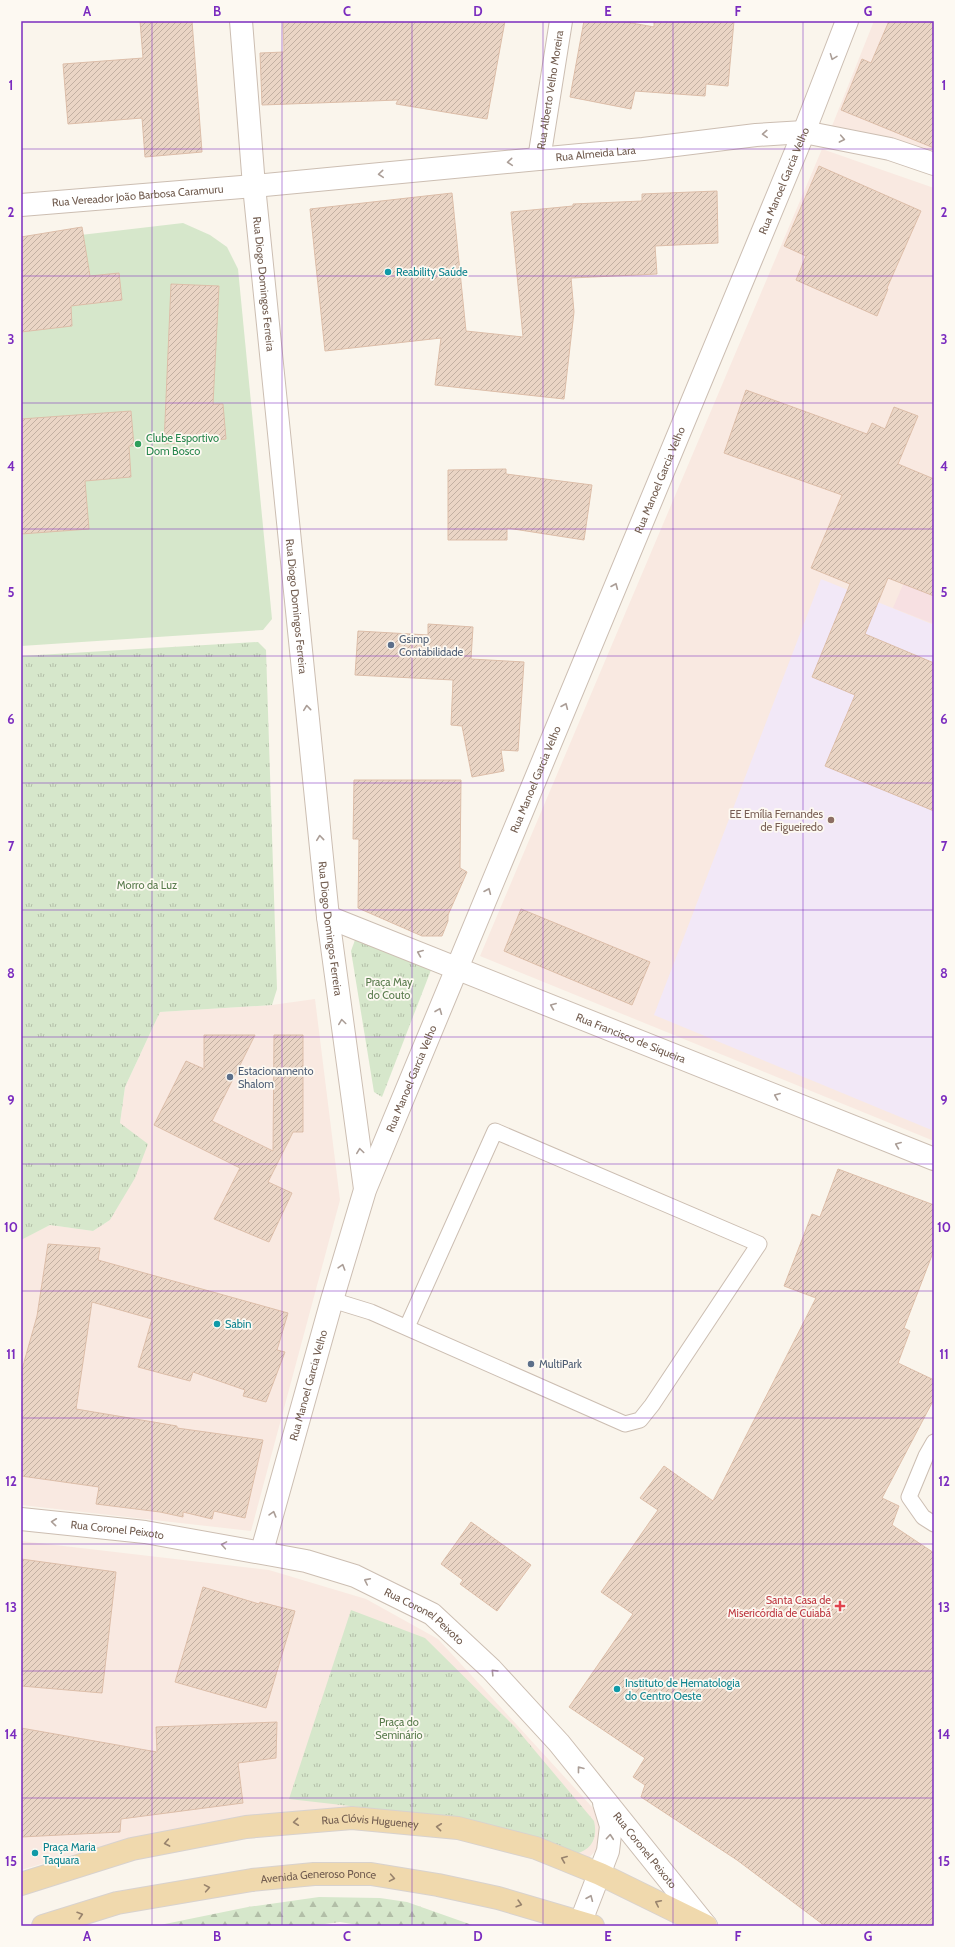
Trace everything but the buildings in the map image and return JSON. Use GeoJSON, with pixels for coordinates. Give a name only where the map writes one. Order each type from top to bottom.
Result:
{"type":"FeatureCollection","features":[{"type":"Feature","properties":{"kind":"main road","name":"Rua Clóvis Hugueney"},"geometry":{"type":"LineString","coordinates":[[21,1884],[140,1848],[246,1827],[352,1818],[458,1828],[536,1848],[600,1874],[706,1926]]}},
{"type":"Feature","properties":{"kind":"main road","name":"Avenida Generoso Ponce"},"geometry":{"type":"LineString","coordinates":[[43,1926],[117,1904],[252,1880],[314,1874],[371,1874],[438,1885],[498,1898],[584,1924]]}},
{"type":"Feature","properties":{"kind":"street","name":"Rua Diogo Domingos Ferreira"},"geometry":{"type":"LineString","coordinates":[[241,21],[254,186],[328,917],[365,1190]]}},
{"type":"Feature","properties":{"kind":"street","name":"Rua Alberto Velho Moreira"},"geometry":{"type":"LineString","coordinates":[[538,159],[561,21]]}},
{"type":"Feature","properties":{"kind":"street","name":"Rua Manoel Garcia Velho"},"geometry":{"type":"LineString","coordinates":[[262,1552],[332,1300],[365,1190],[804,132],[847,21]]}},
{"type":"Feature","properties":{"kind":"street","name":"Rua Almeida Lara"},"geometry":{"type":"LineString","coordinates":[[254,186],[643,149],[756,134],[804,132],[890,149],[934,164]]}},
{"type":"Feature","properties":{"kind":"street","name":"Rua Vereador João Barbosa Caramuru"},"geometry":{"type":"LineString","coordinates":[[21,205],[254,186]]}},
{"type":"Feature","properties":{"kind":"street","name":"Rua Francisco de Siqueira"},"geometry":{"type":"LineString","coordinates":[[328,917],[934,1159]]}},
{"type":"Feature","properties":{"kind":"street","name":"Rua Coronel Peixoto"},"geometry":{"type":"LineString","coordinates":[[21,1519],[145,1532],[306,1561],[355,1576],[432,1614],[491,1669],[559,1743],[706,1926]]}},
{"type":"Feature","properties":{"kind":"street"},"geometry":{"type":"LineString","coordinates":[[584,1924],[608,1851],[611,1826],[604,1800]]}},
{"type":"Feature","properties":{"kind":"lane"},"geometry":{"type":"LineString","coordinates":[[332,1300],[371,1312],[407,1328],[625,1424],[640,1420],[652,1405],[759,1244],[495,1131],[407,1328]]}},
{"type":"Feature","properties":{"kind":"lane"},"geometry":{"type":"LineString","coordinates":[[934,1442],[926,1456],[909,1497],[923,1517],[934,1524]]}},
{"type":"Feature","properties":{"kind":"shaded area"},"geometry":{"type":"Polygon","coordinates":[[[874,21],[934,21],[934,160],[832,126],[874,21]]]}},
{"type":"Feature","properties":{"kind":"shaded area"},"geometry":{"type":"Polygon","coordinates":[[[822,149],[934,188],[934,1141],[480,956],[822,149]]]}},
{"type":"Feature","properties":{"kind":"shaded area"},"geometry":{"type":"Polygon","coordinates":[[[934,513],[934,624],[893,608],[934,513]]]}},
{"type":"Feature","properties":{"kind":"shaded area","name":"EE Emília Fernandes de Figueiredo"},"geometry":{"type":"Polygon","coordinates":[[[821,579],[934,625],[934,1131],[654,1015],[821,579]]]}},
{"type":"Feature","properties":{"kind":"shaded area"},"geometry":{"type":"Polygon","coordinates":[[[315,999],[340,1200],[251,1531],[21,1505],[22,1239],[50,1225],[93,1231],[110,1220],[134,1178],[120,1123],[125,1087],[160,1012],[272,1005],[315,999]]]}},
{"type":"Feature","properties":{"kind":"shaded area"},"geometry":{"type":"Polygon","coordinates":[[[21,1541],[269,1570],[366,1599],[438,1639],[593,1808],[601,1824],[599,1847],[586,1861],[532,1836],[393,1810],[297,1814],[89,1850],[21,1870],[21,1541]]]}},
{"type":"Feature","properties":{"kind":"green space","name":"Clube Esportivo Dom Bosco"},"geometry":{"type":"Polygon","coordinates":[[[183,223],[210,235],[227,247],[238,269],[272,619],[263,630],[21,646],[21,242],[183,223]]]}},
{"type":"Feature","properties":{"kind":"green space","name":"Morro da Luz"},"geometry":{"type":"Polygon","coordinates":[[[258,642],[266,650],[277,989],[272,1005],[160,1012],[125,1087],[120,1123],[148,1144],[135,1178],[110,1220],[93,1231],[50,1225],[21,1240],[21,656],[258,642]]]}},
{"type":"Feature","properties":{"kind":"green space","name":"Praça May do Couto"},"geometry":{"type":"Polygon","coordinates":[[[355,940],[431,970],[382,1097],[374,1092],[351,951],[355,940]]]}},
{"type":"Feature","properties":{"kind":"green space","name":"Praça do Seminário"},"geometry":{"type":"Polygon","coordinates":[[[351,1610],[425,1638],[515,1727],[594,1821],[595,1833],[590,1846],[582,1852],[576,1854],[420,1814],[289,1799],[351,1610]]]}},
{"type":"Feature","properties":{"kind":"green space"},"geometry":{"type":"Polygon","coordinates":[[[319,1897],[380,1898],[407,1902],[475,1926],[364,1926],[340,1922],[310,1926],[155,1926],[248,1907],[319,1897]]]}},
{"type":"Feature","properties":{"kind":"place","name":"Reability Saúde"},"geometry":{"type":"Point","coordinates":[388,272]}},
{"type":"Feature","properties":{"kind":"place","name":"Clube Esportivo Dom Bosco"},"geometry":{"type":"Point","coordinates":[138,444]}},
{"type":"Feature","properties":{"kind":"place","name":"Gsimp Contabilidade"},"geometry":{"type":"Point","coordinates":[391,645]}},
{"type":"Feature","properties":{"kind":"place","name":"EE Emília Fernandes de Figueiredo"},"geometry":{"type":"Point","coordinates":[831,820]}},
{"type":"Feature","properties":{"kind":"place","name":"Estacionamento Shalom"},"geometry":{"type":"Point","coordinates":[230,1077]}},
{"type":"Feature","properties":{"kind":"place","name":"Sabin"},"geometry":{"type":"Point","coordinates":[217,1324]}},
{"type":"Feature","properties":{"kind":"place","name":"MultiPark"},"geometry":{"type":"Point","coordinates":[531,1364]}},
{"type":"Feature","properties":{"kind":"place","name":"Santa Casa de Misericórdia de Cuiabá"},"geometry":{"type":"Point","coordinates":[840,1606]}},
{"type":"Feature","properties":{"kind":"place","name":"Instituto de Hematologia do Centro Oeste"},"geometry":{"type":"Point","coordinates":[617,1689]}},
{"type":"Feature","properties":{"kind":"place","name":"Praça Maria Taquara"},"geometry":{"type":"Point","coordinates":[35,1853]}}]}
